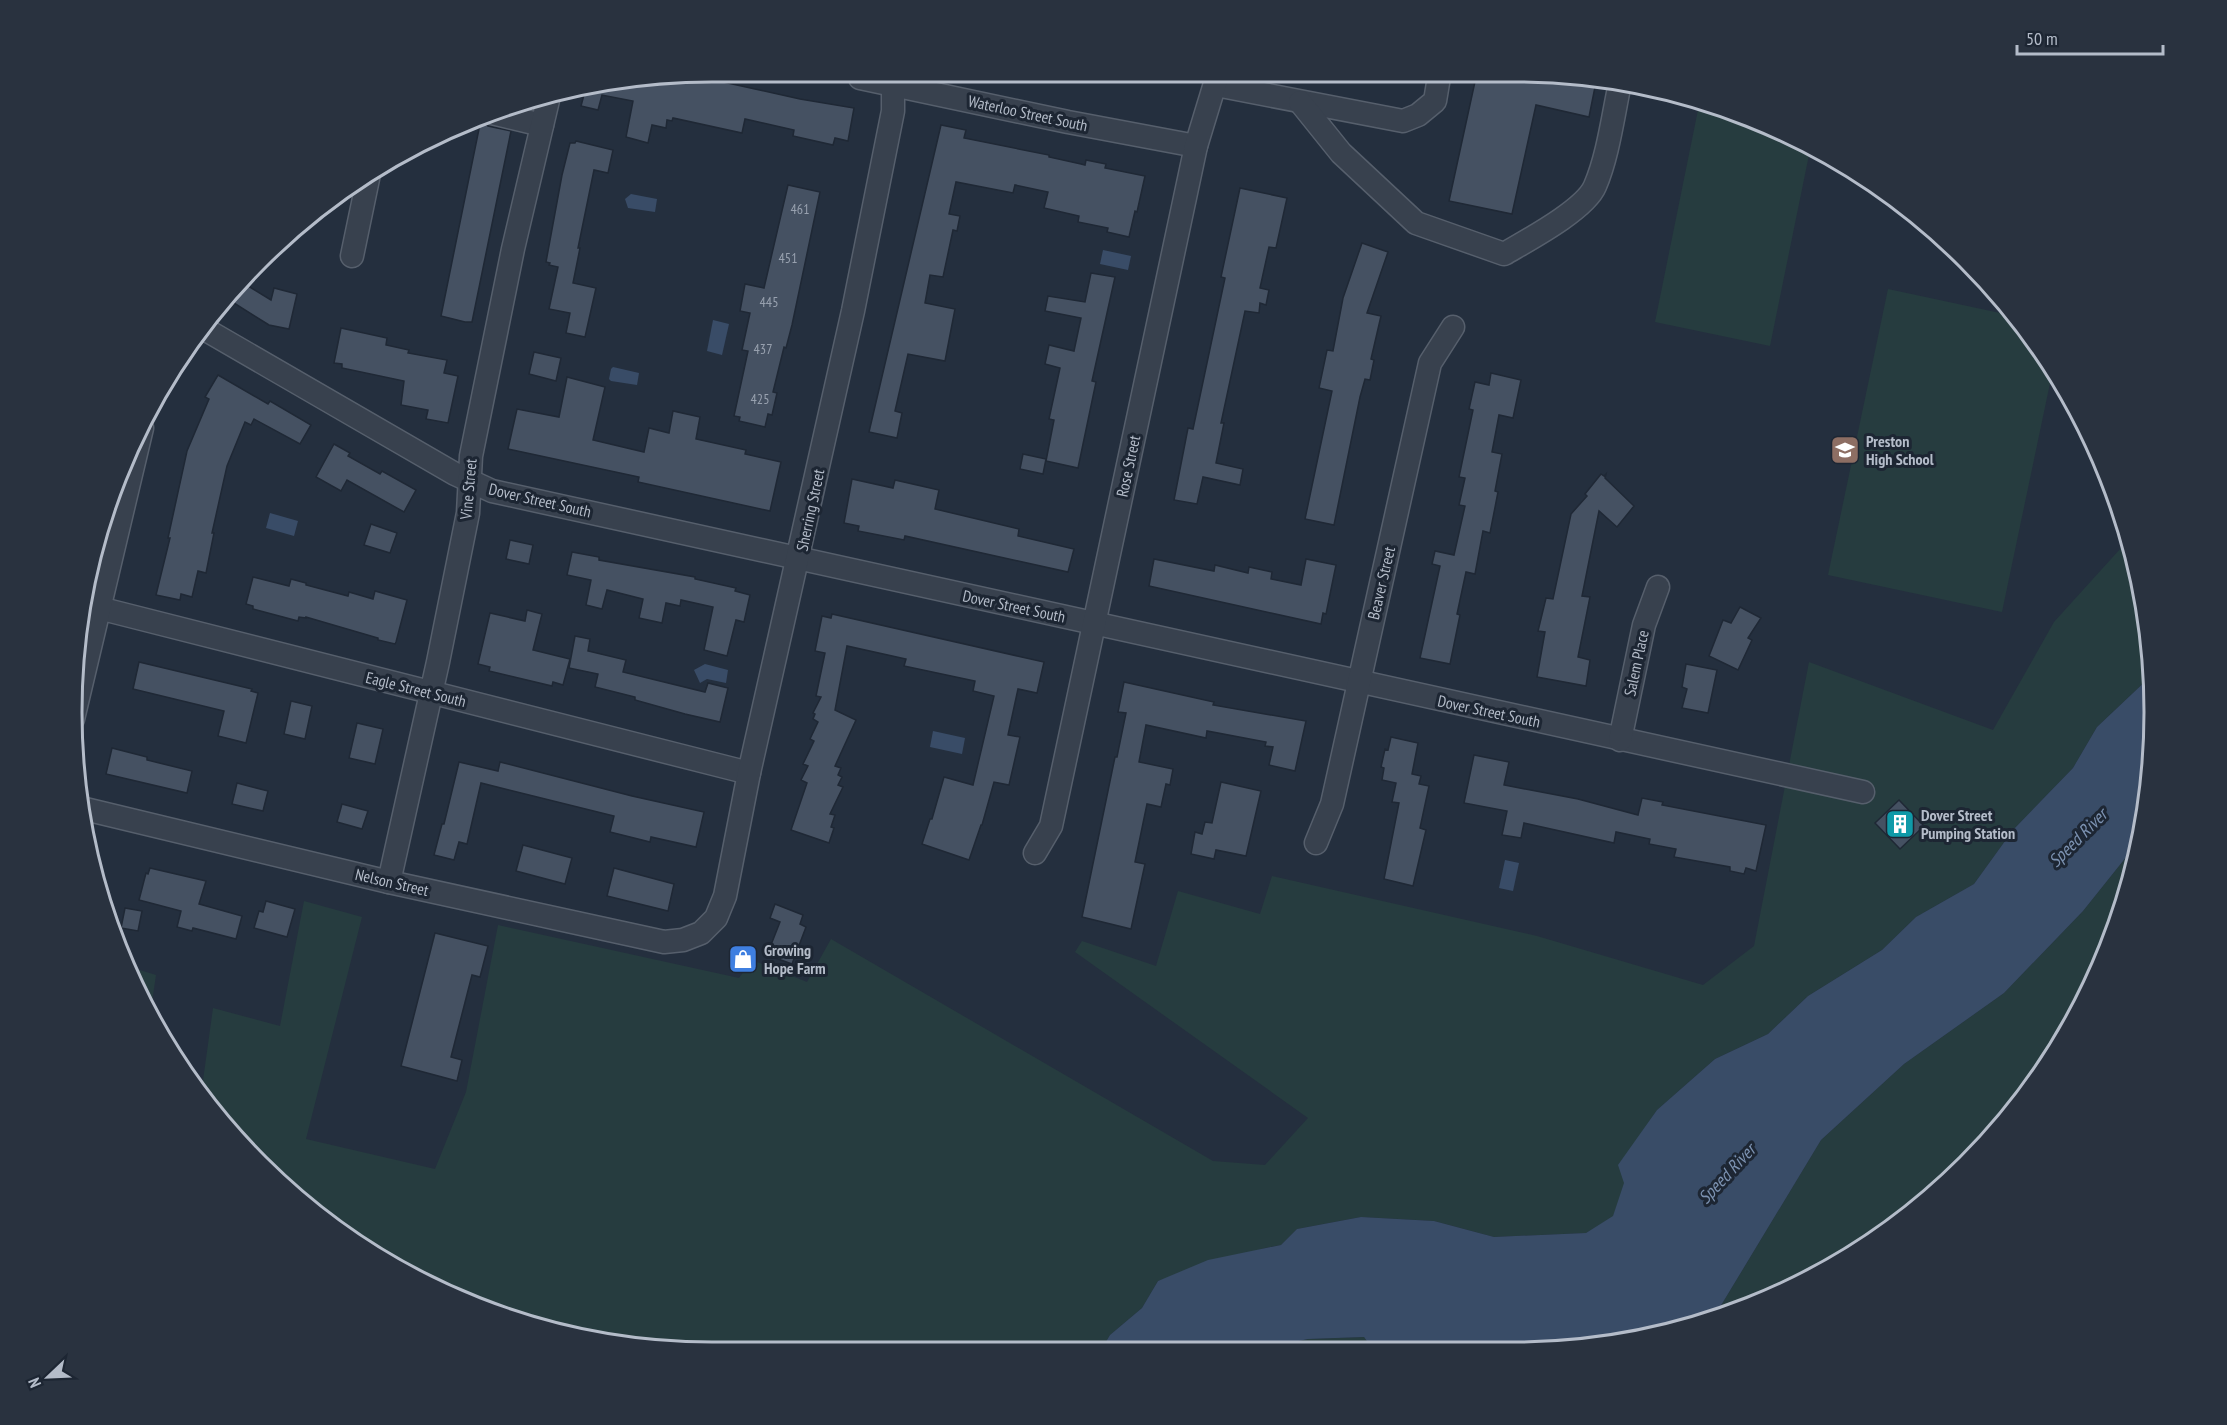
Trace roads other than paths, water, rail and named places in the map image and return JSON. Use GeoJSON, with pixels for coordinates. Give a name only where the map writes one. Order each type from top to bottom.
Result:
{"type":"FeatureCollection","features":[{"type":"Feature","properties":{"kind":"street","name":"Sherring Street"},"geometry":{"type":"LineString","coordinates":[[701,933],[716,918],[724,896],[749,773],[853,311],[893,111],[893,82]]}},
{"type":"Feature","properties":{"kind":"street","name":"Waterloo Street South"},"geometry":{"type":"LineString","coordinates":[[897,82],[1068,122],[1196,146]]}},
{"type":"Feature","properties":{"kind":"street"},"geometry":{"type":"LineString","coordinates":[[1216,82],[1300,102],[1403,121],[1418,115],[1435,101],[1437,82]]}},
{"type":"Feature","properties":{"kind":"street","name":"Rose Street"},"geometry":{"type":"LineString","coordinates":[[1035,853],[1051,826],[1196,146],[1216,82]]}},
{"type":"Feature","properties":{"kind":"street"},"geometry":{"type":"LineString","coordinates":[[1300,102],[1341,153],[1416,223],[1503,254],[1562,219],[1594,188],[1606,148],[1618,92]]}},
{"type":"Feature","properties":{"kind":"street","name":"Vine Street"},"geometry":{"type":"LineString","coordinates":[[389,882],[468,513],[473,444],[513,249],[547,105]]}},
{"type":"Feature","properties":{"kind":"street"},"geometry":{"type":"LineString","coordinates":[[508,117],[542,124]]}},
{"type":"Feature","properties":{"kind":"street"},"geometry":{"type":"LineString","coordinates":[[352,256],[366,186]]}},
{"type":"Feature","properties":{"kind":"street","name":"Beaver Street"},"geometry":{"type":"LineString","coordinates":[[1316,843],[1332,804],[1430,363],[1453,327]]}},
{"type":"Feature","properties":{"kind":"street","name":"Dover Street South"},"geometry":{"type":"LineString","coordinates":[[210,332],[470,481],[492,491],[1863,792]]}},
{"type":"Feature","properties":{"kind":"street"},"geometry":{"type":"LineString","coordinates":[[94,595],[128,475]]}},
{"type":"Feature","properties":{"kind":"street","name":"Salem Place"},"geometry":{"type":"LineString","coordinates":[[1620,740],[1644,625],[1658,587]]}},
{"type":"Feature","properties":{"kind":"street","name":"Eagle Street South"},"geometry":{"type":"LineString","coordinates":[[92,606],[749,773]]}},
{"type":"Feature","properties":{"kind":"street","name":"Nelson Street"},"geometry":{"type":"LineString","coordinates":[[91,809],[389,882],[664,942],[683,940],[701,933]]}},
{"type":"Feature","properties":{"kind":"water"},"geometry":{"type":"Polygon","coordinates":[[[631,194],[657,199],[655,212],[628,208],[625,199],[631,194]]]}},
{"type":"Feature","properties":{"kind":"water"},"geometry":{"type":"Polygon","coordinates":[[[1103,250],[1131,256],[1128,270],[1100,264],[1103,250]]]}},
{"type":"Feature","properties":{"kind":"water"},"geometry":{"type":"Polygon","coordinates":[[[713,320],[729,324],[722,355],[707,351],[713,320]]]}},
{"type":"Feature","properties":{"kind":"water"},"geometry":{"type":"Polygon","coordinates":[[[613,367],[639,373],[637,385],[611,381],[609,379],[613,367]]]}},
{"type":"Feature","properties":{"kind":"water"},"geometry":{"type":"Polygon","coordinates":[[[270,513],[298,521],[294,536],[266,528],[270,513]]]}},
{"type":"Feature","properties":{"kind":"water"},"geometry":{"type":"Polygon","coordinates":[[[705,664],[728,670],[726,683],[707,679],[700,683],[694,670],[705,664]]]}},
{"type":"Feature","properties":{"kind":"water","name":"Speed River"},"geometry":{"type":"Polygon","coordinates":[[[2143,683],[2143,754],[2139,795],[2128,855],[2083,911],[2004,993],[1904,1064],[1821,1140],[1719,1308],[1678,1321],[1637,1330],[1556,1341],[1368,1342],[1364,1337],[1308,1339],[1294,1342],[1106,1342],[1110,1335],[1142,1308],[1158,1281],[1208,1260],[1281,1245],[1297,1229],[1361,1217],[1434,1221],[1494,1237],[1586,1233],[1613,1216],[1624,1183],[1618,1165],[1657,1110],[1715,1059],[1768,1034],[1808,996],[1882,950],[1916,917],[1974,884],[2013,830],[2073,768],[2097,727],[2143,683]]]}},
{"type":"Feature","properties":{"kind":"water"},"geometry":{"type":"Polygon","coordinates":[[[933,731],[965,738],[962,754],[930,747],[933,731]]]}},
{"type":"Feature","properties":{"kind":"water"},"geometry":{"type":"Polygon","coordinates":[[[1505,860],[1519,863],[1513,891],[1499,888],[1505,860]]]}},
{"type":"Feature","properties":{"kind":"place","name":"Preston High School"},"geometry":{"type":"Point","coordinates":[1845,450]}},
{"type":"Feature","properties":{"kind":"place","name":"Dover Street Pumping Station"},"geometry":{"type":"Point","coordinates":[1900,824]}},
{"type":"Feature","properties":{"kind":"place","name":"Growing Hope Farm"},"geometry":{"type":"Point","coordinates":[743,959]}}]}
